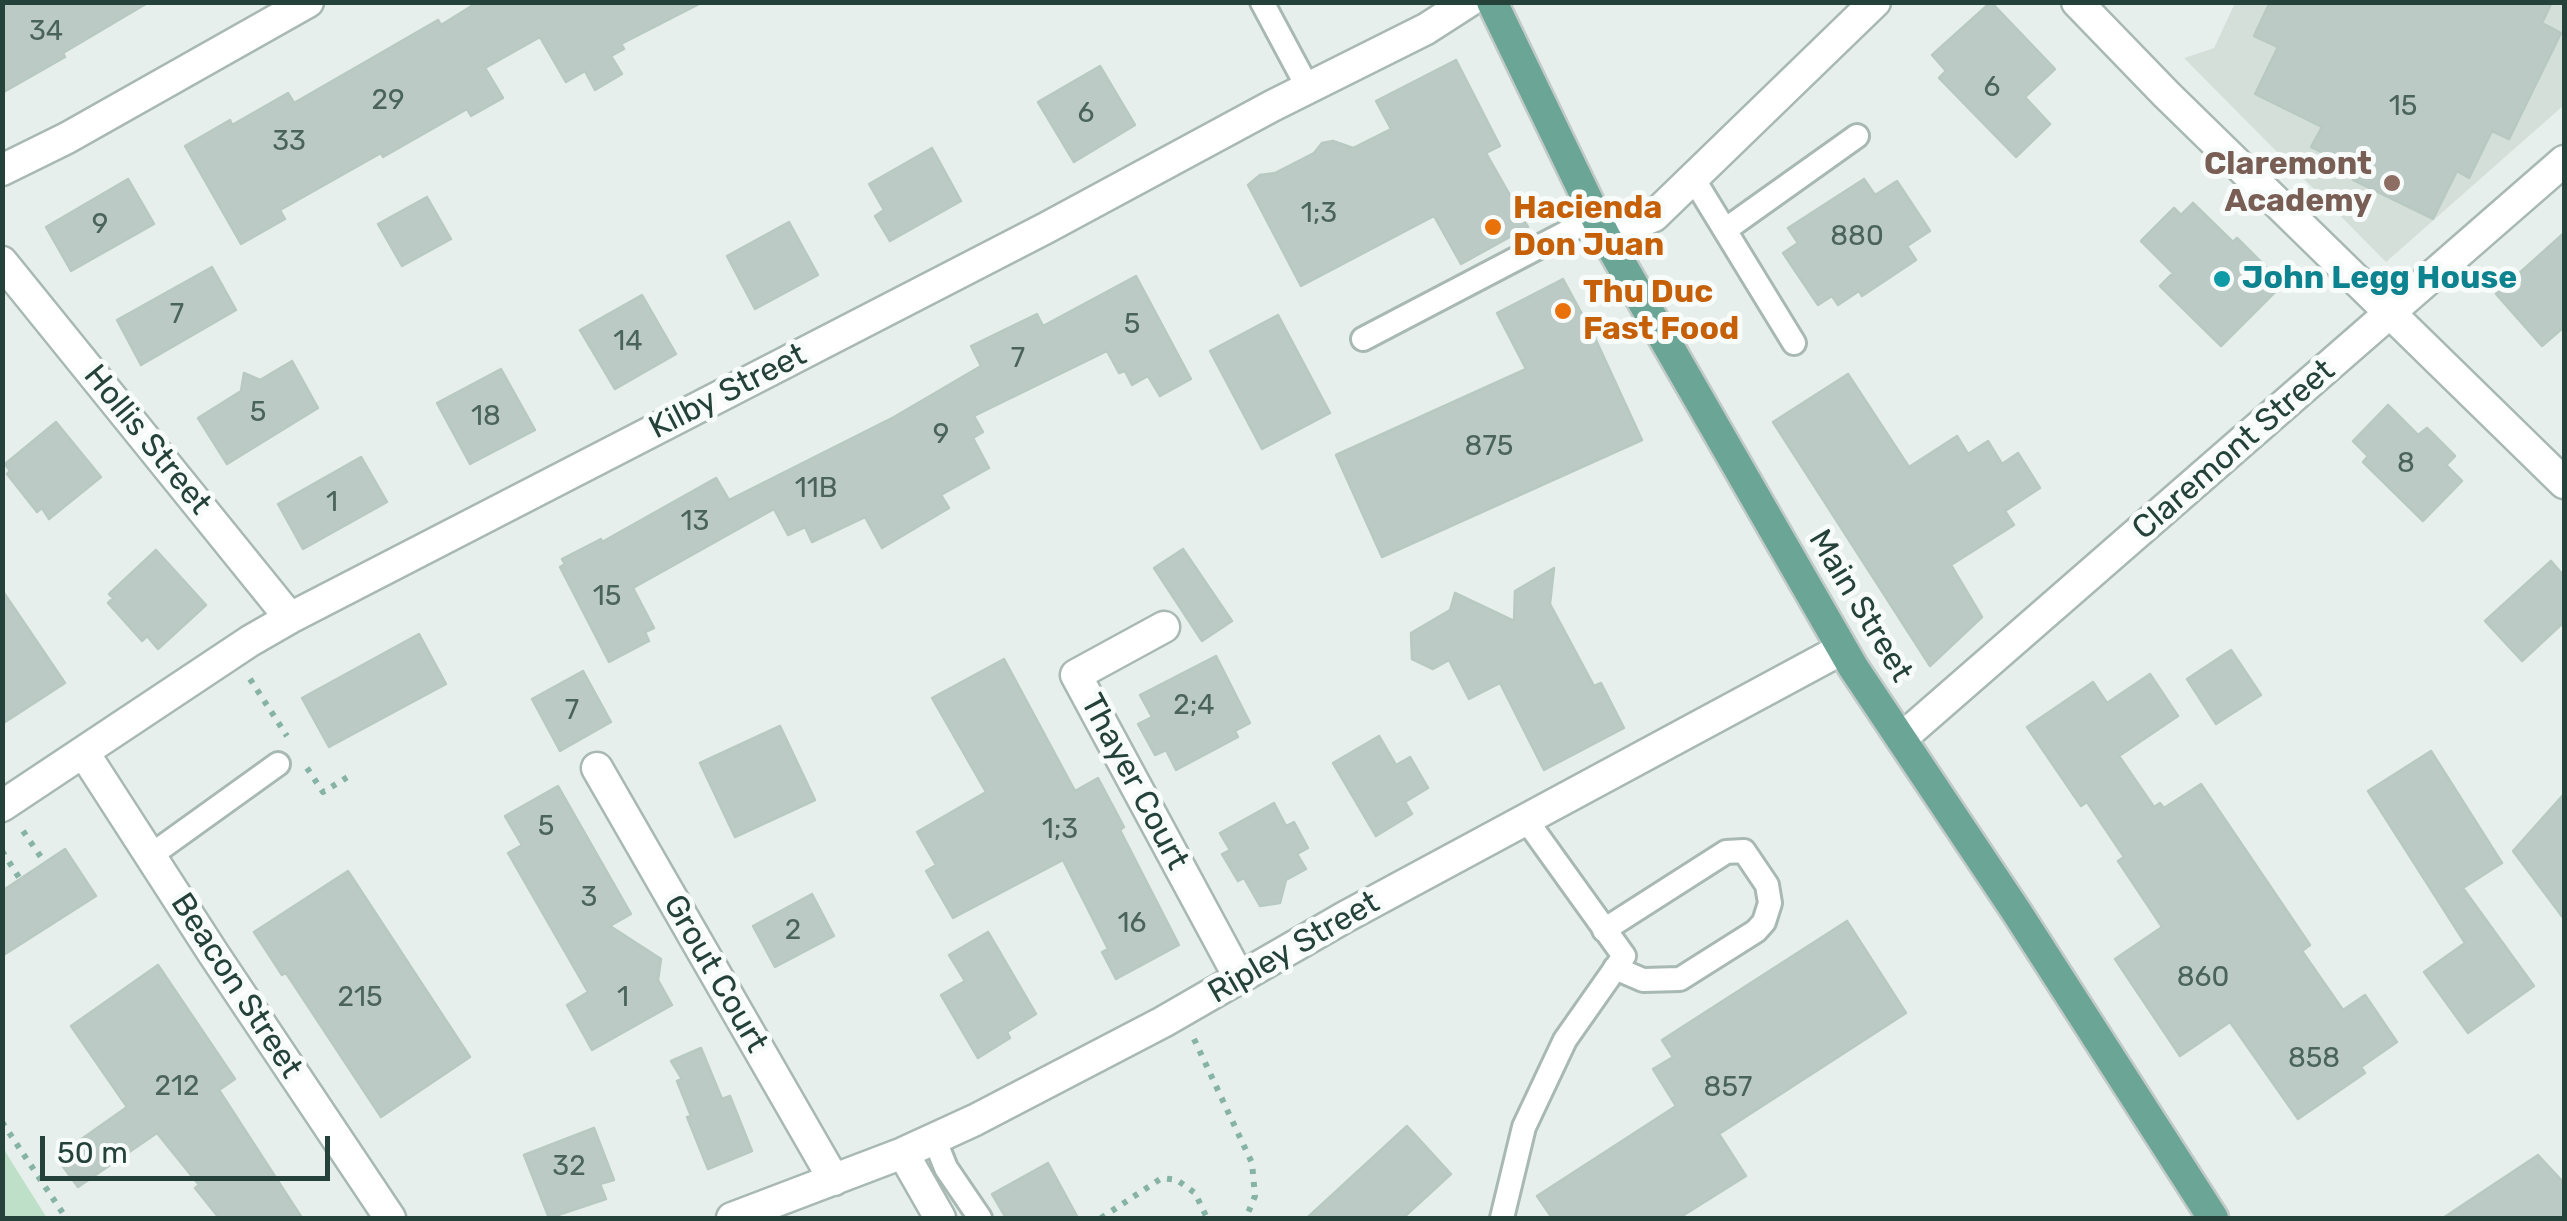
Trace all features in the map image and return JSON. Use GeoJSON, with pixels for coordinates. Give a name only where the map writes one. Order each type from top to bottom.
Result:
{"type":"FeatureCollection","features":[{"type":"Feature","properties":{"kind":"main road","name":"Main Street"},"geometry":{"type":"LineString","coordinates":[[1492,2],[1601,227],[1842,649],[2213,1218]]}},
{"type":"Feature","properties":{"kind":"street"},"geometry":{"type":"LineString","coordinates":[[2,170],[67,138],[308,2]]}},
{"type":"Feature","properties":{"kind":"street","name":"Kilby Street"},"geometry":{"type":"LineString","coordinates":[[12,818],[84,752],[290,618],[1426,29],[1468,2]]}},
{"type":"Feature","properties":{"kind":"street"},"geometry":{"type":"LineString","coordinates":[[1601,227],[1654,216],[1875,2]]}},
{"type":"Feature","properties":{"kind":"street"},"geometry":{"type":"LineString","coordinates":[[2077,2],[2564,483]]}},
{"type":"Feature","properties":{"kind":"street","name":"Claremont Street"},"geometry":{"type":"LineString","coordinates":[[1902,738],[2564,161]]}},
{"type":"Feature","properties":{"kind":"street","name":"Hollis Street"},"geometry":{"type":"LineString","coordinates":[[2,262],[290,618]]}},
{"type":"Feature","properties":{"kind":"street","name":"Thayer Court"},"geometry":{"type":"LineString","coordinates":[[1164,628],[1076,674],[1240,979]]}},
{"type":"Feature","properties":{"kind":"street","name":"Ripley Street"},"geometry":{"type":"LineString","coordinates":[[732,1218],[903,1153],[975,1120],[1842,649]]}},
{"type":"Feature","properties":{"kind":"street","name":"Beacon Street"},"geometry":{"type":"LineString","coordinates":[[84,752],[390,1218]]}},
{"type":"Feature","properties":{"kind":"street","name":"Grout Court"},"geometry":{"type":"LineString","coordinates":[[596,768],[834,1180]]}},
{"type":"Feature","properties":{"kind":"street"},"geometry":{"type":"LineString","coordinates":[[903,1153],[940,1218]]}},
{"type":"Feature","properties":{"kind":"lane"},"geometry":{"type":"LineString","coordinates":[[1262,2],[1308,88]]}},
{"type":"Feature","properties":{"kind":"lane"},"geometry":{"type":"LineString","coordinates":[[1725,230],[1856,136]]}},
{"type":"Feature","properties":{"kind":"lane"},"geometry":{"type":"LineString","coordinates":[[1693,178],[1794,343]]}},
{"type":"Feature","properties":{"kind":"lane"},"geometry":{"type":"LineString","coordinates":[[1363,338],[1601,227]]}},
{"type":"Feature","properties":{"kind":"lane"},"geometry":{"type":"LineString","coordinates":[[150,856],[278,764]]}},
{"type":"Feature","properties":{"kind":"lane"},"geometry":{"type":"LineString","coordinates":[[1502,1218],[1524,1127],[1565,1040],[1624,956],[1527,821]]}},
{"type":"Feature","properties":{"kind":"lane"},"geometry":{"type":"LineString","coordinates":[[1604,930],[1726,852],[1744,852],[1766,885],[1770,904],[1756,931],[1680,979],[1643,980],[1615,968]]}},
{"type":"Feature","properties":{"kind":"lane"},"geometry":{"type":"LineString","coordinates":[[934,1138],[946,1168],[980,1218]]}},
{"type":"Feature","properties":{"kind":"path"},"geometry":{"type":"LineString","coordinates":[[12,818],[45,863]]}},
{"type":"Feature","properties":{"kind":"path"},"geometry":{"type":"LineString","coordinates":[[2,851],[20,880]]}},
{"type":"Feature","properties":{"kind":"path"},"geometry":{"type":"LineString","coordinates":[[1193,1038],[1252,1163],[1256,1196],[1246,1218]]}},
{"type":"Feature","properties":{"kind":"path"},"geometry":{"type":"LineString","coordinates":[[2,1122],[66,1218]]}},
{"type":"Feature","properties":{"kind":"path"},"geometry":{"type":"LineString","coordinates":[[1101,1218],[1162,1178],[1177,1180],[1195,1193],[1207,1218]]}},
{"type":"Feature","properties":{"kind":"shaded area","name":"Claremont Academy"},"geometry":{"type":"Polygon","coordinates":[[[2235,3],[2564,3],[2564,105],[2386,262],[2184,58],[2214,48],[2235,3]]]}},
{"type":"Feature","properties":{"kind":"green space"},"geometry":{"type":"Polygon","coordinates":[[[3,1147],[11,1161],[47,1218],[3,1218],[3,1147]]]}},
{"type":"Feature","properties":{"kind":"building"},"geometry":{"type":"Polygon","coordinates":[[[2,2],[149,2],[2,93],[2,2]]]}},
{"type":"Feature","properties":{"kind":"building"},"geometry":{"type":"Polygon","coordinates":[[[478,2],[703,2],[621,44],[624,49],[611,56],[622,74],[595,90],[585,71],[566,82],[540,37],[485,68],[503,98],[471,116],[467,109],[383,157],[381,153],[280,210],[285,219],[241,244],[185,146],[288,93],[294,103],[438,20],[441,25],[478,2]]]}},
{"type":"Feature","properties":{"kind":"building"},"geometry":{"type":"Polygon","coordinates":[[[1991,2],[2055,69],[2025,97],[2050,124],[2016,157],[1939,78],[1946,71],[1932,55],[1991,2]]]}},
{"type":"Feature","properties":{"kind":"building","name":"Claremont Academy"},"geometry":{"type":"Polygon","coordinates":[[[2270,2],[2552,2],[2542,23],[2561,33],[2509,139],[2492,131],[2469,178],[2457,171],[2433,219],[2353,180],[2357,170],[2311,147],[2322,127],[2255,94],[2278,47],[2254,36],[2270,2]]]}},
{"type":"Feature","properties":{"kind":"building"},"geometry":{"type":"Polygon","coordinates":[[[1456,60],[1500,146],[1486,153],[1528,227],[1461,264],[1434,216],[1301,286],[1248,185],[1260,175],[1275,173],[1314,153],[1322,143],[1333,141],[1353,148],[1391,129],[1376,101],[1456,60]]]}},
{"type":"Feature","properties":{"kind":"building"},"geometry":{"type":"Polygon","coordinates":[[[1100,66],[1135,125],[1074,162],[1038,102],[1100,66]]]}},
{"type":"Feature","properties":{"kind":"building"},"geometry":{"type":"Polygon","coordinates":[[[932,148],[961,201],[890,241],[875,216],[884,210],[869,184],[932,148]]]}},
{"type":"Feature","properties":{"kind":"building"},"geometry":{"type":"Polygon","coordinates":[[[128,179],[154,224],[71,271],[46,227],[128,179]]]}},
{"type":"Feature","properties":{"kind":"building"},"geometry":{"type":"Polygon","coordinates":[[[1864,179],[1875,195],[1897,181],[1930,231],[1907,246],[1916,260],[1862,296],[1859,291],[1838,305],[1832,296],[1818,305],[1783,253],[1798,243],[1788,228],[1864,179]]]}},
{"type":"Feature","properties":{"kind":"building"},"geometry":{"type":"Polygon","coordinates":[[[427,197],[451,239],[402,266],[378,224],[427,197]]]}},
{"type":"Feature","properties":{"kind":"building","name":"John Legg House"},"geometry":{"type":"Polygon","coordinates":[[[2193,203],[2233,242],[2237,238],[2283,284],[2221,346],[2160,286],[2173,273],[2141,241],[2174,208],[2181,215],[2193,203]]]}},
{"type":"Feature","properties":{"kind":"building"},"geometry":{"type":"Polygon","coordinates":[[[789,222],[818,275],[755,309],[727,256],[789,222]]]}},
{"type":"Feature","properties":{"kind":"building"},"geometry":{"type":"Polygon","coordinates":[[[2564,233],[2564,327],[2542,346],[2496,294],[2564,233]]]}},
{"type":"Feature","properties":{"kind":"building"},"geometry":{"type":"Polygon","coordinates":[[[212,267],[236,310],[141,365],[117,320],[212,267]]]}},
{"type":"Feature","properties":{"kind":"building"},"geometry":{"type":"Polygon","coordinates":[[[1136,276],[1191,379],[1160,396],[1148,376],[1132,385],[1125,371],[1119,373],[1107,351],[974,416],[983,432],[973,438],[989,468],[941,495],[949,508],[882,548],[865,517],[812,542],[805,527],[788,535],[774,509],[633,588],[654,628],[645,632],[649,641],[609,662],[560,567],[565,564],[562,559],[601,539],[602,542],[716,478],[729,500],[894,417],[981,366],[971,346],[1037,314],[1043,326],[1136,276]]]}},
{"type":"Feature","properties":{"kind":"building"},"geometry":{"type":"Polygon","coordinates":[[[1563,279],[1642,440],[1382,557],[1336,455],[1526,369],[1497,313],[1563,279]]]}},
{"type":"Feature","properties":{"kind":"building"},"geometry":{"type":"Polygon","coordinates":[[[642,295],[676,354],[615,389],[580,330],[642,295]]]}},
{"type":"Feature","properties":{"kind":"building"},"geometry":{"type":"Polygon","coordinates":[[[1278,315],[1330,413],[1262,449],[1210,351],[1278,315]]]}},
{"type":"Feature","properties":{"kind":"building"},"geometry":{"type":"Polygon","coordinates":[[[292,361],[318,408],[227,464],[198,418],[241,391],[244,373],[260,380],[292,361]]]}},
{"type":"Feature","properties":{"kind":"building"},"geometry":{"type":"Polygon","coordinates":[[[501,369],[535,430],[470,464],[437,403],[501,369]]]}},
{"type":"Feature","properties":{"kind":"building"},"geometry":{"type":"Polygon","coordinates":[[[1848,374],[1909,467],[1957,436],[1968,454],[1988,441],[2002,464],[2018,453],[2040,488],[2005,511],[2014,525],[1951,565],[1982,617],[1930,666],[1773,422],[1848,374]]]}},
{"type":"Feature","properties":{"kind":"building"},"geometry":{"type":"Polygon","coordinates":[[[2388,405],[2418,435],[2427,428],[2455,456],[2446,465],[2462,481],[2423,521],[2363,462],[2368,456],[2353,441],[2388,405]]]}},
{"type":"Feature","properties":{"kind":"building"},"geometry":{"type":"Polygon","coordinates":[[[56,422],[101,477],[49,519],[42,508],[37,512],[7,474],[10,471],[5,464],[56,422]]]}},
{"type":"Feature","properties":{"kind":"building"},"geometry":{"type":"Polygon","coordinates":[[[361,457],[387,502],[303,549],[278,504],[361,457]]]}},
{"type":"Feature","properties":{"kind":"building"},"geometry":{"type":"Polygon","coordinates":[[[1183,549],[1232,621],[1202,641],[1154,568],[1183,549]]]}},
{"type":"Feature","properties":{"kind":"building"},"geometry":{"type":"Polygon","coordinates":[[[156,550],[206,605],[158,649],[147,636],[142,641],[108,603],[113,598],[109,594],[156,550]]]}},
{"type":"Feature","properties":{"kind":"building"},"geometry":{"type":"Polygon","coordinates":[[[2551,561],[2564,576],[2564,622],[2522,661],[2485,621],[2551,561]]]}},
{"type":"Feature","properties":{"kind":"building"},"geometry":{"type":"Polygon","coordinates":[[[1554,568],[1550,604],[1594,686],[1601,683],[1624,728],[1544,770],[1500,683],[1469,699],[1449,660],[1433,669],[1412,659],[1411,633],[1450,610],[1455,593],[1514,621],[1515,591],[1554,568]]]}},
{"type":"Feature","properties":{"kind":"building"},"geometry":{"type":"Polygon","coordinates":[[[2,590],[65,683],[2,724],[2,590]]]}},
{"type":"Feature","properties":{"kind":"building"},"geometry":{"type":"Polygon","coordinates":[[[419,634],[446,684],[329,747],[302,698],[419,634]]]}},
{"type":"Feature","properties":{"kind":"building"},"geometry":{"type":"Polygon","coordinates":[[[2231,650],[2261,695],[2216,724],[2187,679],[2231,650]]]}},
{"type":"Feature","properties":{"kind":"building"},"geometry":{"type":"Polygon","coordinates":[[[1216,656],[1250,723],[1235,731],[1238,737],[1176,770],[1166,750],[1155,755],[1138,724],[1152,717],[1140,695],[1216,656]]]}},
{"type":"Feature","properties":{"kind":"building"},"geometry":{"type":"Polygon","coordinates":[[[1004,659],[1075,791],[1098,778],[1179,945],[1116,979],[1102,952],[1108,949],[1063,860],[953,918],[926,871],[936,865],[917,832],[986,792],[932,698],[1004,659]]]}},
{"type":"Feature","properties":{"kind":"building"},"geometry":{"type":"Polygon","coordinates":[[[583,671],[611,722],[560,751],[532,699],[583,671]]]}},
{"type":"Feature","properties":{"kind":"building"},"geometry":{"type":"Polygon","coordinates":[[[2150,674],[2178,716],[2119,756],[2154,807],[2160,803],[2164,808],[2201,784],[2310,945],[2302,951],[2343,1010],[2365,995],[2397,1042],[2361,1067],[2365,1073],[2298,1119],[2230,1022],[2180,1056],[2115,959],[2162,927],[2118,861],[2124,857],[2087,802],[2081,806],[2027,727],[2093,682],[2107,703],[2150,674]]]}},
{"type":"Feature","properties":{"kind":"building"},"geometry":{"type":"Polygon","coordinates":[[[780,726],[815,800],[735,837],[700,763],[780,726]]]}},
{"type":"Feature","properties":{"kind":"building"},"geometry":{"type":"Polygon","coordinates":[[[1379,736],[1396,765],[1410,757],[1428,788],[1405,802],[1412,814],[1376,836],[1333,763],[1379,736]]]}},
{"type":"Feature","properties":{"kind":"building"},"geometry":{"type":"Polygon","coordinates":[[[2431,751],[2502,863],[2463,888],[2534,986],[2468,1033],[2424,972],[2465,943],[2368,791],[2431,751]]]}},
{"type":"Feature","properties":{"kind":"building"},"geometry":{"type":"Polygon","coordinates":[[[558,786],[631,914],[610,926],[661,959],[658,980],[672,1005],[592,1050],[567,1005],[588,992],[508,853],[522,845],[505,816],[558,786]]]}},
{"type":"Feature","properties":{"kind":"building"},"geometry":{"type":"Polygon","coordinates":[[[2564,794],[2564,919],[2513,851],[2564,794]]]}},
{"type":"Feature","properties":{"kind":"building"},"geometry":{"type":"Polygon","coordinates":[[[1274,803],[1286,826],[1294,822],[1308,848],[1297,854],[1306,869],[1286,880],[1280,903],[1260,906],[1244,878],[1238,881],[1222,854],[1230,850],[1220,833],[1274,803]]]}},
{"type":"Feature","properties":{"kind":"building"},"geometry":{"type":"Polygon","coordinates":[[[65,849],[96,896],[2,956],[2,891],[65,849]]]}},
{"type":"Feature","properties":{"kind":"building"},"geometry":{"type":"Polygon","coordinates":[[[348,871],[470,1057],[381,1117],[286,973],[282,975],[254,932],[348,871]]]}},
{"type":"Feature","properties":{"kind":"building"},"geometry":{"type":"Polygon","coordinates":[[[812,894],[834,936],[775,967],[753,926],[812,894]]]}},
{"type":"Feature","properties":{"kind":"building"},"geometry":{"type":"Polygon","coordinates":[[[1847,921],[1906,1013],[1719,1134],[1746,1176],[1679,1218],[1552,1218],[1537,1196],[1676,1106],[1653,1069],[1673,1057],[1662,1040],[1847,921]]]}},
{"type":"Feature","properties":{"kind":"building"},"geometry":{"type":"Polygon","coordinates":[[[988,932],[1036,1014],[1007,1032],[1010,1038],[978,1058],[941,995],[965,981],[949,955],[988,932]]]}},
{"type":"Feature","properties":{"kind":"building"},"geometry":{"type":"Polygon","coordinates":[[[158,965],[235,1079],[219,1090],[302,1218],[219,1218],[195,1188],[199,1185],[157,1133],[78,1187],[56,1157],[127,1107],[71,1026],[158,965]]]}},
{"type":"Feature","properties":{"kind":"building"},"geometry":{"type":"Polygon","coordinates":[[[701,1048],[722,1099],[730,1096],[752,1151],[708,1169],[687,1117],[691,1116],[677,1081],[682,1079],[671,1061],[701,1048]]]}},
{"type":"Feature","properties":{"kind":"building"},"geometry":{"type":"Polygon","coordinates":[[[1407,1126],[1451,1174],[1403,1218],[1307,1218],[1407,1126]]]}},
{"type":"Feature","properties":{"kind":"building"},"geometry":{"type":"Polygon","coordinates":[[[594,1128],[614,1180],[600,1184],[606,1199],[549,1218],[524,1155],[594,1128]]]}},
{"type":"Feature","properties":{"kind":"building"},"geometry":{"type":"Polygon","coordinates":[[[2538,1155],[2564,1183],[2564,1218],[2443,1218],[2538,1155]]]}},
{"type":"Feature","properties":{"kind":"building"},"geometry":{"type":"Polygon","coordinates":[[[1048,1163],[1078,1218],[1006,1218],[992,1194],[1048,1163]]]}},
{"type":"Feature","properties":{"kind":"place","name":"Claremont Academy"},"geometry":{"type":"Point","coordinates":[2392,183]}},
{"type":"Feature","properties":{"kind":"place","name":"Hacienda Don Juan"},"geometry":{"type":"Point","coordinates":[1493,227]}},
{"type":"Feature","properties":{"kind":"place","name":"John Legg House"},"geometry":{"type":"Point","coordinates":[2222,279]}},
{"type":"Feature","properties":{"kind":"place","name":"Thu Duc Fast Food"},"geometry":{"type":"Point","coordinates":[1563,311]}}]}
